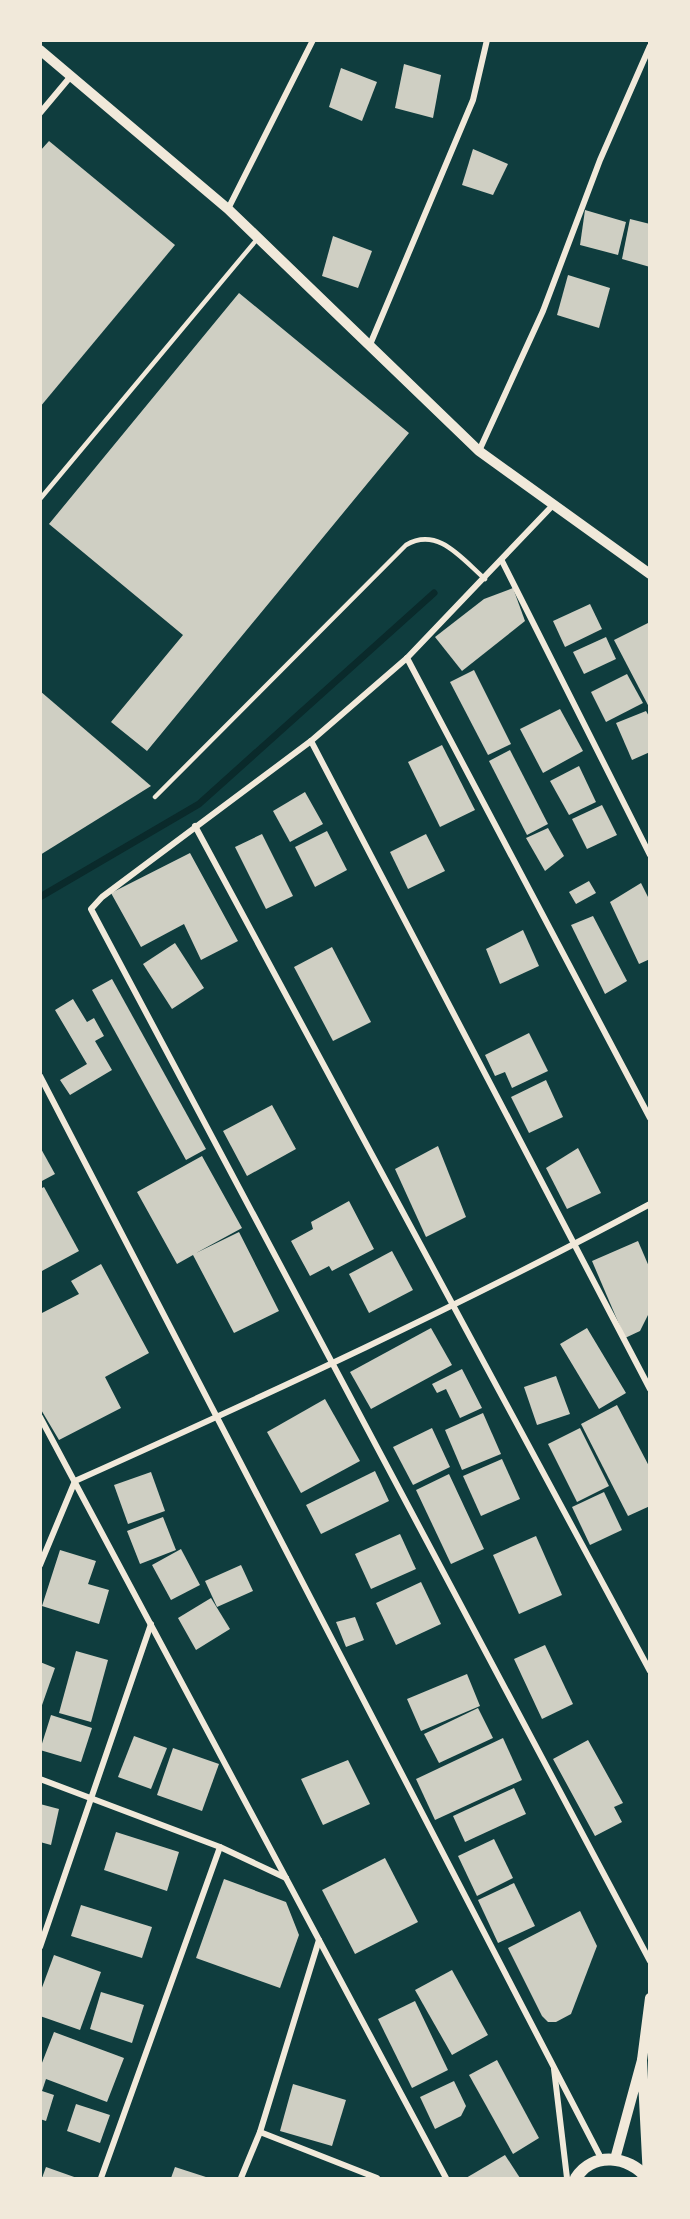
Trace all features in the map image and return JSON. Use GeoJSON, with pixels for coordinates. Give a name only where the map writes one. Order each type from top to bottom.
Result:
{"type":"FeatureCollection","features":[{"type":"Feature","properties":{"kind":"main road"},"geometry":{"type":"LineString","coordinates":[[576,2178],[589,2165],[602,2160],[615,2159],[628,2162],[648,2178]]}},
{"type":"Feature","properties":{"kind":"street"},"geometry":{"type":"LineString","coordinates":[[228,209],[313,40]]}},
{"type":"Feature","properties":{"kind":"street"},"geometry":{"type":"LineString","coordinates":[[368,347],[473,100],[487,40]]}},
{"type":"Feature","properties":{"kind":"street"},"geometry":{"type":"LineString","coordinates":[[479,451],[543,311],[600,160],[650,46]]}},
{"type":"Feature","properties":{"kind":"street"},"geometry":{"type":"LineString","coordinates":[[40,50],[228,209],[368,347],[479,451],[650,574]]}},
{"type":"Feature","properties":{"kind":"street"},"geometry":{"type":"LineString","coordinates":[[40,113],[72,76]]}},
{"type":"Feature","properties":{"kind":"street"},"geometry":{"type":"LineString","coordinates":[[554,504],[485,579],[407,658],[310,741],[102,897],[91,909],[650,1961]]}},
{"type":"Feature","properties":{"kind":"street"},"geometry":{"type":"LineString","coordinates":[[502,561],[650,855]]}},
{"type":"Feature","properties":{"kind":"street"},"geometry":{"type":"LineString","coordinates":[[407,658],[650,1118]]}},
{"type":"Feature","properties":{"kind":"street"},"geometry":{"type":"LineString","coordinates":[[310,741],[650,1389]]}},
{"type":"Feature","properties":{"kind":"street"},"geometry":{"type":"LineString","coordinates":[[195,826],[650,1671]]}},
{"type":"Feature","properties":{"kind":"street"},"geometry":{"type":"LineString","coordinates":[[40,1076],[602,2160]]}},
{"type":"Feature","properties":{"kind":"street"},"geometry":{"type":"LineString","coordinates":[[40,1565],[75,1482],[218,1417],[452,1305],[574,1245],[650,1204]]}},
{"type":"Feature","properties":{"kind":"street"},"geometry":{"type":"LineString","coordinates":[[40,1417],[446,2178]]}},
{"type":"Feature","properties":{"kind":"street"},"geometry":{"type":"LineString","coordinates":[[40,1947],[151,1624]]}},
{"type":"Feature","properties":{"kind":"street"},"geometry":{"type":"LineString","coordinates":[[40,1779],[219,1847],[286,1878]]}},
{"type":"Feature","properties":{"kind":"street"},"geometry":{"type":"LineString","coordinates":[[100,2178],[219,1847]]}},
{"type":"Feature","properties":{"kind":"street"},"geometry":{"type":"LineString","coordinates":[[241,2178],[260,2132],[319,1940]]}},
{"type":"Feature","properties":{"kind":"street"},"geometry":{"type":"LineString","coordinates":[[615,2159],[642,2060],[650,1998]]}},
{"type":"Feature","properties":{"kind":"street"},"geometry":{"type":"LineString","coordinates":[[642,2060],[648,2178]]}},
{"type":"Feature","properties":{"kind":"street"},"geometry":{"type":"LineString","coordinates":[[553,2063],[567,2178]]}},
{"type":"Feature","properties":{"kind":"street"},"geometry":{"type":"LineString","coordinates":[[260,2132],[377,2178]]}},
{"type":"Feature","properties":{"kind":"lane"},"geometry":{"type":"LineString","coordinates":[[40,499],[258,238]]}},
{"type":"Feature","properties":{"kind":"lane"},"geometry":{"type":"LineString","coordinates":[[156,797],[406,545],[419,538],[441,542],[485,579]]}},
{"type":"Feature","properties":{"kind":"building"},"geometry":{"type":"Polygon","coordinates":[[[404,64],[441,75],[433,118],[395,108],[404,64]]]}},
{"type":"Feature","properties":{"kind":"building"},"geometry":{"type":"Polygon","coordinates":[[[341,68],[377,82],[362,121],[329,107],[341,68]]]}},
{"type":"Feature","properties":{"kind":"building"},"geometry":{"type":"Polygon","coordinates":[[[49,141],[175,245],[40,407],[40,151],[49,141]]]}},
{"type":"Feature","properties":{"kind":"building"},"geometry":{"type":"Polygon","coordinates":[[[473,149],[508,164],[493,195],[462,185],[473,149]]]}},
{"type":"Feature","properties":{"kind":"building"},"geometry":{"type":"Polygon","coordinates":[[[585,210],[626,222],[618,255],[580,245],[585,210]]]}},
{"type":"Feature","properties":{"kind":"building"},"geometry":{"type":"Polygon","coordinates":[[[630,219],[650,224],[650,267],[622,259],[630,219]]]}},
{"type":"Feature","properties":{"kind":"building"},"geometry":{"type":"Polygon","coordinates":[[[333,236],[372,251],[358,288],[322,276],[333,236]]]}},
{"type":"Feature","properties":{"kind":"building"},"geometry":{"type":"Polygon","coordinates":[[[568,275],[610,288],[599,328],[557,315],[568,275]]]}},
{"type":"Feature","properties":{"kind":"building"},"geometry":{"type":"Polygon","coordinates":[[[239,293],[409,433],[147,751],[111,722],[183,635],[49,524],[239,293]]]}},
{"type":"Feature","properties":{"kind":"building"},"geometry":{"type":"Polygon","coordinates":[[[513,588],[525,621],[462,671],[435,637],[484,599],[513,588]]]}},
{"type":"Feature","properties":{"kind":"building"},"geometry":{"type":"Polygon","coordinates":[[[590,604],[602,629],[565,647],[553,621],[590,604]]]}},
{"type":"Feature","properties":{"kind":"building"},"geometry":{"type":"Polygon","coordinates":[[[650,622],[650,709],[614,640],[650,622]]]}},
{"type":"Feature","properties":{"kind":"building"},"geometry":{"type":"Polygon","coordinates":[[[606,637],[616,659],[584,674],[573,652],[606,637]]]}},
{"type":"Feature","properties":{"kind":"building"},"geometry":{"type":"Polygon","coordinates":[[[474,670],[511,744],[488,755],[450,682],[474,670]]]}},
{"type":"Feature","properties":{"kind":"building"},"geometry":{"type":"Polygon","coordinates":[[[627,674],[643,703],[606,722],[591,692],[627,674]]]}},
{"type":"Feature","properties":{"kind":"building"},"geometry":{"type":"Polygon","coordinates":[[[40,691],[151,786],[40,855],[40,691]]]}},
{"type":"Feature","properties":{"kind":"building"},"geometry":{"type":"Polygon","coordinates":[[[560,709],[583,751],[543,773],[520,729],[560,709]]]}},
{"type":"Feature","properties":{"kind":"building"},"geometry":{"type":"Polygon","coordinates":[[[646,711],[650,718],[650,752],[632,760],[616,723],[646,711]]]}},
{"type":"Feature","properties":{"kind":"building"},"geometry":{"type":"Polygon","coordinates":[[[442,745],[475,810],[440,827],[408,762],[442,745]]]}},
{"type":"Feature","properties":{"kind":"building"},"geometry":{"type":"Polygon","coordinates":[[[510,750],[548,824],[527,835],[489,761],[510,750]]]}},
{"type":"Feature","properties":{"kind":"building"},"geometry":{"type":"Polygon","coordinates":[[[579,766],[596,802],[569,815],[550,781],[579,766]]]}},
{"type":"Feature","properties":{"kind":"building"},"geometry":{"type":"Polygon","coordinates":[[[305,792],[323,824],[290,842],[273,811],[305,792]]]}},
{"type":"Feature","properties":{"kind":"building"},"geometry":{"type":"Polygon","coordinates":[[[602,805],[617,835],[587,849],[572,819],[602,805]]]}},
{"type":"Feature","properties":{"kind":"building"},"geometry":{"type":"Polygon","coordinates":[[[548,828],[564,856],[545,871],[526,838],[548,828]]]}},
{"type":"Feature","properties":{"kind":"building"},"geometry":{"type":"Polygon","coordinates":[[[327,831],[347,870],[315,887],[295,847],[327,831]]]}},
{"type":"Feature","properties":{"kind":"building"},"geometry":{"type":"Polygon","coordinates":[[[262,834],[293,896],[266,909],[235,847],[262,834]]]}},
{"type":"Feature","properties":{"kind":"building"},"geometry":{"type":"Polygon","coordinates":[[[426,834],[445,871],[408,889],[390,852],[426,834]]]}},
{"type":"Feature","properties":{"kind":"building"},"geometry":{"type":"Polygon","coordinates":[[[190,853],[238,941],[201,960],[184,924],[141,947],[111,893],[190,853]]]}},
{"type":"Feature","properties":{"kind":"building"},"geometry":{"type":"Polygon","coordinates":[[[589,881],[596,893],[576,904],[569,892],[589,881]]]}},
{"type":"Feature","properties":{"kind":"building"},"geometry":{"type":"Polygon","coordinates":[[[641,883],[650,901],[650,959],[639,964],[610,902],[641,883]]]}},
{"type":"Feature","properties":{"kind":"building"},"geometry":{"type":"Polygon","coordinates":[[[593,916],[627,981],[605,994],[571,925],[593,916]]]}},
{"type":"Feature","properties":{"kind":"building"},"geometry":{"type":"Polygon","coordinates":[[[523,930],[539,966],[500,984],[486,949],[523,930]]]}},
{"type":"Feature","properties":{"kind":"building"},"geometry":{"type":"Polygon","coordinates":[[[175,943],[204,988],[172,1009],[143,964],[175,943]]]}},
{"type":"Feature","properties":{"kind":"building"},"geometry":{"type":"Polygon","coordinates":[[[332,947],[371,1022],[333,1041],[294,967],[332,947]]]}},
{"type":"Feature","properties":{"kind":"building"},"geometry":{"type":"Polygon","coordinates":[[[112,979],[206,1149],[186,1160],[92,990],[112,979]]]}},
{"type":"Feature","properties":{"kind":"building"},"geometry":{"type":"Polygon","coordinates":[[[73,999],[87,1022],[94,1018],[104,1036],[95,1041],[112,1070],[70,1095],[60,1080],[87,1064],[55,1010],[73,999]]]}},
{"type":"Feature","properties":{"kind":"building"},"geometry":{"type":"Polygon","coordinates":[[[529,1033],[548,1071],[512,1088],[505,1072],[495,1076],[485,1055],[529,1033]]]}},
{"type":"Feature","properties":{"kind":"building"},"geometry":{"type":"Polygon","coordinates":[[[546,1080],[563,1117],[529,1133],[511,1097],[546,1080]]]}},
{"type":"Feature","properties":{"kind":"building"},"geometry":{"type":"Polygon","coordinates":[[[272,1105],[296,1149],[247,1176],[223,1131],[272,1105]]]}},
{"type":"Feature","properties":{"kind":"building"},"geometry":{"type":"Polygon","coordinates":[[[438,1146],[466,1217],[426,1237],[395,1169],[438,1146]]]}},
{"type":"Feature","properties":{"kind":"building"},"geometry":{"type":"Polygon","coordinates":[[[40,1147],[55,1174],[40,1182],[40,1147]]]}},
{"type":"Feature","properties":{"kind":"building"},"geometry":{"type":"Polygon","coordinates":[[[578,1148],[601,1193],[567,1209],[546,1168],[578,1148]]]}},
{"type":"Feature","properties":{"kind":"building"},"geometry":{"type":"Polygon","coordinates":[[[202,1156],[242,1228],[196,1253],[239,1232],[279,1311],[234,1333],[193,1255],[177,1264],[137,1192],[202,1156]]]}},
{"type":"Feature","properties":{"kind":"building"},"geometry":{"type":"Polygon","coordinates":[[[44,1187],[79,1251],[40,1272],[40,1189],[44,1187]]]}},
{"type":"Feature","properties":{"kind":"building"},"geometry":{"type":"Polygon","coordinates":[[[349,1201],[374,1249],[332,1271],[329,1266],[310,1276],[291,1241],[313,1229],[311,1222],[349,1201]]]}},
{"type":"Feature","properties":{"kind":"building"},"geometry":{"type":"Polygon","coordinates":[[[638,1241],[650,1269],[650,1311],[640,1331],[625,1338],[592,1261],[638,1241]]]}},
{"type":"Feature","properties":{"kind":"building"},"geometry":{"type":"Polygon","coordinates":[[[392,1251],[413,1290],[369,1313],[349,1274],[392,1251]]]}},
{"type":"Feature","properties":{"kind":"building"},"geometry":{"type":"Polygon","coordinates":[[[101,1264],[149,1353],[105,1377],[121,1408],[59,1440],[40,1408],[40,1314],[79,1294],[71,1281],[101,1264]]]}},
{"type":"Feature","properties":{"kind":"building"},"geometry":{"type":"Polygon","coordinates":[[[431,1328],[452,1365],[371,1409],[350,1372],[431,1328]]]}},
{"type":"Feature","properties":{"kind":"building"},"geometry":{"type":"Polygon","coordinates":[[[587,1328],[626,1393],[599,1409],[560,1344],[587,1328]]]}},
{"type":"Feature","properties":{"kind":"building"},"geometry":{"type":"Polygon","coordinates":[[[462,1369],[482,1408],[460,1418],[446,1389],[437,1393],[432,1384],[462,1369]]]}},
{"type":"Feature","properties":{"kind":"building"},"geometry":{"type":"Polygon","coordinates":[[[556,1376],[570,1414],[537,1425],[524,1387],[556,1376]]]}},
{"type":"Feature","properties":{"kind":"building"},"geometry":{"type":"Polygon","coordinates":[[[325,1399],[360,1461],[301,1493],[267,1432],[325,1399]]]}},
{"type":"Feature","properties":{"kind":"building"},"geometry":{"type":"Polygon","coordinates":[[[617,1405],[650,1468],[650,1506],[628,1516],[581,1424],[617,1405]]]}},
{"type":"Feature","properties":{"kind":"building"},"geometry":{"type":"Polygon","coordinates":[[[483,1413],[501,1454],[462,1470],[445,1430],[483,1413]]]}},
{"type":"Feature","properties":{"kind":"building"},"geometry":{"type":"Polygon","coordinates":[[[432,1428],[450,1467],[413,1485],[393,1447],[432,1428]]]}},
{"type":"Feature","properties":{"kind":"building"},"geometry":{"type":"Polygon","coordinates":[[[580,1428],[609,1486],[577,1502],[548,1444],[580,1428]]]}},
{"type":"Feature","properties":{"kind":"building"},"geometry":{"type":"Polygon","coordinates":[[[502,1459],[520,1499],[481,1516],[463,1476],[502,1459]]]}},
{"type":"Feature","properties":{"kind":"building"},"geometry":{"type":"Polygon","coordinates":[[[375,1471],[389,1501],[321,1534],[306,1505],[375,1471]]]}},
{"type":"Feature","properties":{"kind":"building"},"geometry":{"type":"Polygon","coordinates":[[[151,1472],[165,1511],[128,1524],[114,1485],[151,1472]]]}},
{"type":"Feature","properties":{"kind":"building"},"geometry":{"type":"Polygon","coordinates":[[[449,1474],[484,1549],[451,1564],[416,1490],[449,1474]]]}},
{"type":"Feature","properties":{"kind":"building"},"geometry":{"type":"Polygon","coordinates":[[[604,1492],[622,1530],[590,1545],[572,1507],[604,1492]]]}},
{"type":"Feature","properties":{"kind":"building"},"geometry":{"type":"Polygon","coordinates":[[[163,1517],[176,1550],[140,1564],[127,1531],[163,1517]]]}},
{"type":"Feature","properties":{"kind":"building"},"geometry":{"type":"Polygon","coordinates":[[[400,1534],[416,1569],[371,1589],[355,1554],[400,1534]]]}},
{"type":"Feature","properties":{"kind":"building"},"geometry":{"type":"Polygon","coordinates":[[[536,1536],[562,1595],[519,1614],[493,1555],[536,1536]]]}},
{"type":"Feature","properties":{"kind":"building"},"geometry":{"type":"Polygon","coordinates":[[[181,1549],[200,1585],[171,1600],[152,1565],[181,1549]]]}},
{"type":"Feature","properties":{"kind":"building"},"geometry":{"type":"Polygon","coordinates":[[[60,1550],[96,1561],[88,1584],[109,1590],[99,1624],[42,1606],[60,1550]]]}},
{"type":"Feature","properties":{"kind":"building"},"geometry":{"type":"Polygon","coordinates":[[[241,1565],[253,1591],[217,1607],[205,1581],[241,1565]]]}},
{"type":"Feature","properties":{"kind":"building"},"geometry":{"type":"Polygon","coordinates":[[[421,1582],[441,1624],[396,1645],[376,1603],[421,1582]]]}},
{"type":"Feature","properties":{"kind":"building"},"geometry":{"type":"Polygon","coordinates":[[[211,1598],[230,1629],[196,1650],[178,1618],[211,1598]]]}},
{"type":"Feature","properties":{"kind":"building"},"geometry":{"type":"Polygon","coordinates":[[[355,1617],[364,1640],[346,1647],[336,1622],[355,1617]]]}},
{"type":"Feature","properties":{"kind":"building"},"geometry":{"type":"Polygon","coordinates":[[[545,1645],[573,1704],[542,1719],[514,1659],[545,1645]]]}},
{"type":"Feature","properties":{"kind":"building"},"geometry":{"type":"Polygon","coordinates":[[[76,1651],[108,1660],[91,1722],[59,1713],[76,1651]]]}},
{"type":"Feature","properties":{"kind":"building"},"geometry":{"type":"Polygon","coordinates":[[[40,1662],[55,1668],[41,1708],[40,1708],[40,1662]]]}},
{"type":"Feature","properties":{"kind":"building"},"geometry":{"type":"Polygon","coordinates":[[[467,1674],[480,1706],[421,1731],[407,1699],[467,1674]]]}},
{"type":"Feature","properties":{"kind":"building"},"geometry":{"type":"Polygon","coordinates":[[[478,1708],[493,1738],[439,1763],[424,1734],[478,1708]]]}},
{"type":"Feature","properties":{"kind":"building"},"geometry":{"type":"Polygon","coordinates":[[[51,1715],[92,1728],[81,1762],[40,1750],[51,1715]]]}},
{"type":"Feature","properties":{"kind":"building"},"geometry":{"type":"Polygon","coordinates":[[[134,1736],[167,1748],[151,1789],[118,1777],[134,1736]]]}},
{"type":"Feature","properties":{"kind":"building"},"geometry":{"type":"Polygon","coordinates":[[[503,1738],[522,1780],[435,1820],[416,1779],[503,1738]]]}},
{"type":"Feature","properties":{"kind":"building"},"geometry":{"type":"Polygon","coordinates":[[[588,1740],[623,1803],[614,1807],[622,1822],[595,1836],[553,1759],[588,1740]]]}},
{"type":"Feature","properties":{"kind":"building"},"geometry":{"type":"Polygon","coordinates":[[[173,1748],[219,1764],[202,1811],[157,1795],[173,1748]]]}},
{"type":"Feature","properties":{"kind":"building"},"geometry":{"type":"Polygon","coordinates":[[[348,1760],[370,1804],[323,1825],[301,1779],[348,1760]]]}},
{"type":"Feature","properties":{"kind":"building"},"geometry":{"type":"Polygon","coordinates":[[[514,1788],[526,1814],[465,1842],[453,1816],[514,1788]]]}},
{"type":"Feature","properties":{"kind":"building"},"geometry":{"type":"Polygon","coordinates":[[[40,1804],[59,1809],[51,1845],[40,1842],[40,1804]]]}},
{"type":"Feature","properties":{"kind":"building"},"geometry":{"type":"Polygon","coordinates":[[[116,1832],[179,1852],[167,1891],[104,1870],[116,1832]]]}},
{"type":"Feature","properties":{"kind":"building"},"geometry":{"type":"Polygon","coordinates":[[[494,1839],[513,1878],[477,1896],[458,1856],[494,1839]]]}},
{"type":"Feature","properties":{"kind":"building"},"geometry":{"type":"Polygon","coordinates":[[[385,1858],[418,1922],[355,1954],[322,1890],[385,1858]]]}},
{"type":"Feature","properties":{"kind":"building"},"geometry":{"type":"Polygon","coordinates":[[[224,1879],[286,1902],[299,1935],[280,1988],[196,1958],[224,1879]]]}},
{"type":"Feature","properties":{"kind":"building"},"geometry":{"type":"Polygon","coordinates":[[[514,1883],[535,1926],[498,1943],[478,1900],[514,1883]]]}},
{"type":"Feature","properties":{"kind":"building"},"geometry":{"type":"Polygon","coordinates":[[[81,1905],[152,1927],[142,1958],[71,1936],[81,1905]]]}},
{"type":"Feature","properties":{"kind":"building"},"geometry":{"type":"Polygon","coordinates":[[[580,1911],[597,1946],[571,2014],[556,2022],[548,2022],[542,2016],[508,1948],[580,1911]]]}},
{"type":"Feature","properties":{"kind":"building"},"geometry":{"type":"Polygon","coordinates":[[[54,1955],[101,1972],[80,2030],[40,2016],[40,1993],[54,1955]]]}},
{"type":"Feature","properties":{"kind":"building"},"geometry":{"type":"Polygon","coordinates":[[[452,1970],[488,2035],[452,2055],[415,1990],[452,1970]]]}},
{"type":"Feature","properties":{"kind":"building"},"geometry":{"type":"Polygon","coordinates":[[[101,1992],[144,2005],[132,2043],[90,2029],[101,1992]]]}},
{"type":"Feature","properties":{"kind":"building"},"geometry":{"type":"Polygon","coordinates":[[[415,2001],[448,2070],[412,2088],[378,2019],[415,2001]]]}},
{"type":"Feature","properties":{"kind":"building"},"geometry":{"type":"Polygon","coordinates":[[[54,2032],[124,2058],[107,2102],[46,2079],[42,2091],[54,2095],[46,2121],[40,2119],[40,2068],[54,2032]]]}},
{"type":"Feature","properties":{"kind":"building"},"geometry":{"type":"Polygon","coordinates":[[[497,2060],[539,2138],[513,2154],[469,2075],[497,2060]]]}},
{"type":"Feature","properties":{"kind":"building"},"geometry":{"type":"Polygon","coordinates":[[[454,2081],[466,2106],[461,2116],[435,2129],[420,2097],[454,2081]]]}},
{"type":"Feature","properties":{"kind":"building"},"geometry":{"type":"Polygon","coordinates":[[[293,2084],[346,2100],[332,2146],[280,2131],[293,2084]]]}},
{"type":"Feature","properties":{"kind":"building"},"geometry":{"type":"Polygon","coordinates":[[[76,2104],[110,2115],[100,2143],[67,2131],[76,2104]]]}},
{"type":"Feature","properties":{"kind":"building"},"geometry":{"type":"Polygon","coordinates":[[[505,2155],[520,2178],[466,2178],[505,2155]]]}},
{"type":"Feature","properties":{"kind":"building"},"geometry":{"type":"Polygon","coordinates":[[[46,2167],[77,2178],[42,2178],[46,2167]]]}},
{"type":"Feature","properties":{"kind":"building"},"geometry":{"type":"Polygon","coordinates":[[[175,2167],[209,2178],[171,2178],[175,2167]]]}},
{"type":"Feature","properties":{"kind":"waterway"},"geometry":{"type":"LineString","coordinates":[[40,897],[199,804],[434,593]]}}]}
